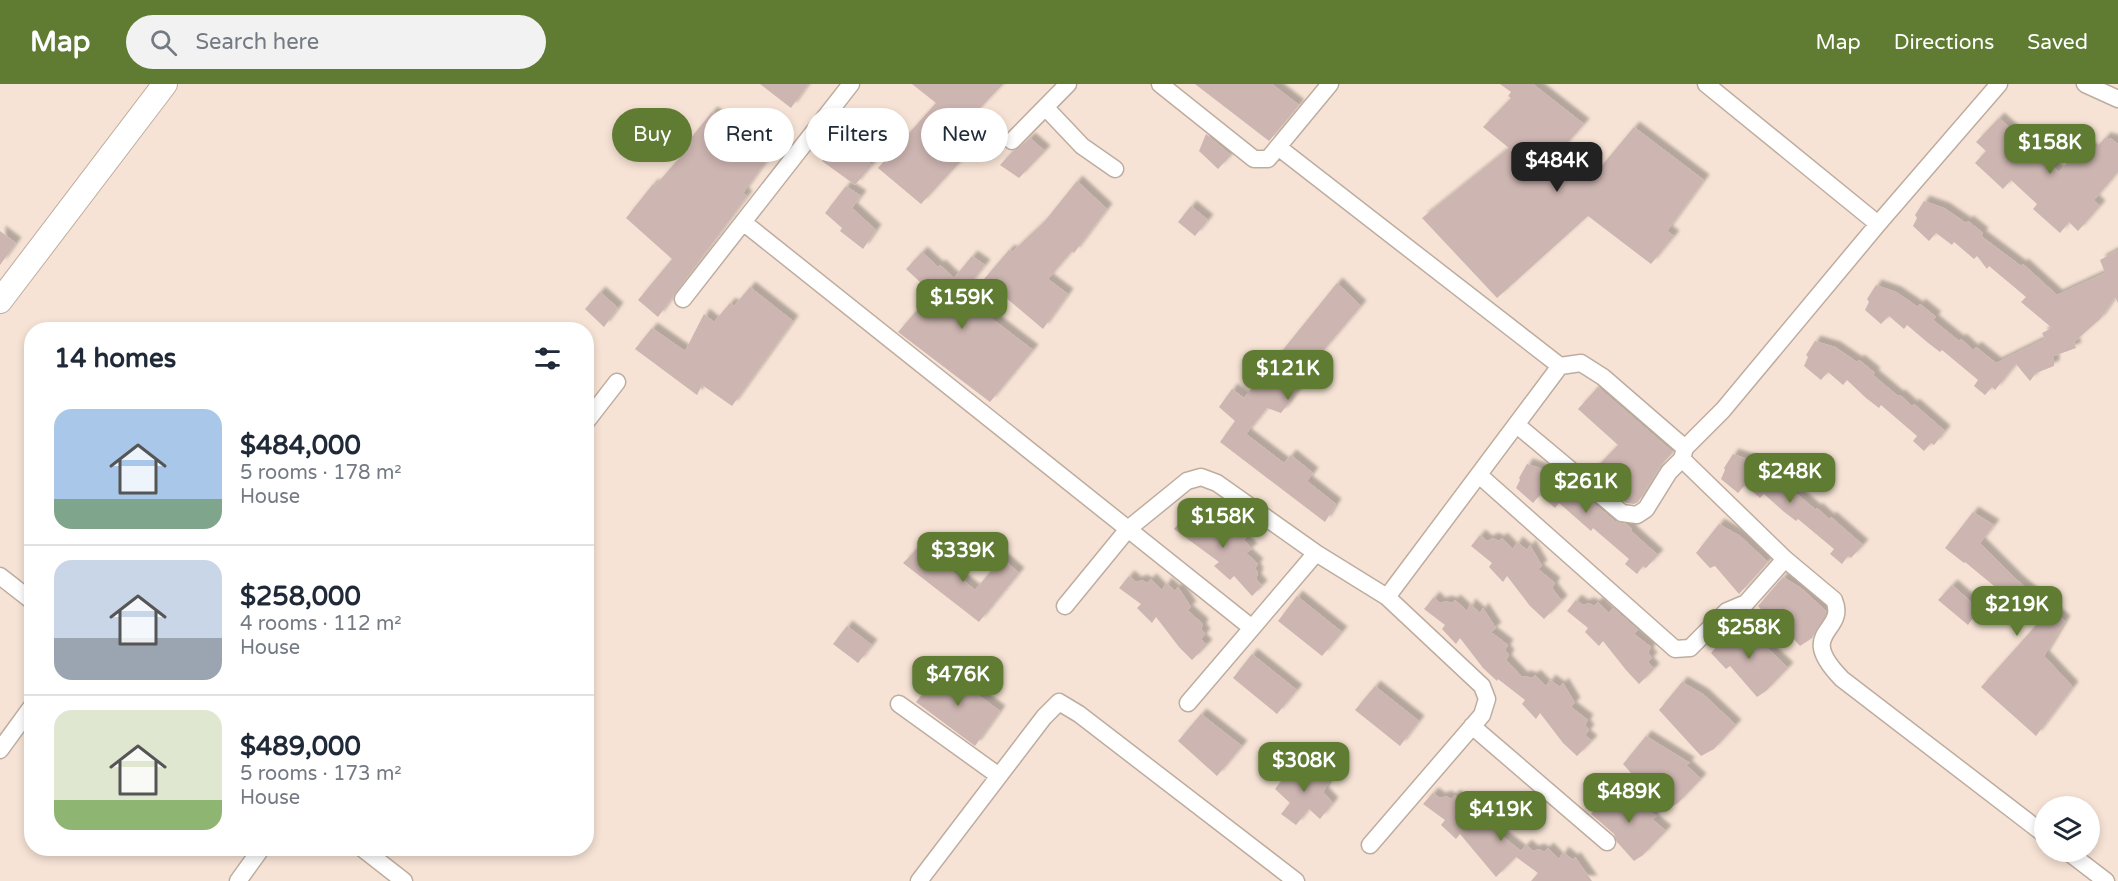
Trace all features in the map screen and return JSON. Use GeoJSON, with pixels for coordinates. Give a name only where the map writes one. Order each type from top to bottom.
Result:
{"type":"FeatureCollection","features":[{"type":"Feature","properties":{"kind":"main road"},"geometry":{"type":"LineString","coordinates":[[0,301],[165,84]]}},
{"type":"Feature","properties":{"kind":"street"},"geometry":{"type":"LineString","coordinates":[[683,299],[851,84]]}},
{"type":"Feature","properties":{"kind":"street"},"geometry":{"type":"LineString","coordinates":[[1012,141],[1068,84]]}},
{"type":"Feature","properties":{"kind":"street"},"geometry":{"type":"LineString","coordinates":[[1160,84],[1254,159],[1268,159],[1330,84]]}},
{"type":"Feature","properties":{"kind":"street"},"geometry":{"type":"LineString","coordinates":[[1706,84],[1878,224]]}},
{"type":"Feature","properties":{"kind":"street"},"geometry":{"type":"LineString","coordinates":[[1517,425],[1622,513],[1637,515],[1646,509],[1683,454],[2000,84]]}},
{"type":"Feature","properties":{"kind":"street"},"geometry":{"type":"LineString","coordinates":[[2085,84],[2118,99]]}},
{"type":"Feature","properties":{"kind":"street"},"geometry":{"type":"LineString","coordinates":[[1046,108],[1082,146],[1115,169]]}},
{"type":"Feature","properties":{"kind":"street"},"geometry":{"type":"LineString","coordinates":[[1278,147],[1560,366]]}},
{"type":"Feature","properties":{"kind":"street"},"geometry":{"type":"LineString","coordinates":[[743,222],[1252,628]]}},
{"type":"Feature","properties":{"kind":"street"},"geometry":{"type":"LineString","coordinates":[[1387,597],[1560,366],[1581,363],[1595,372],[1683,454],[1785,559],[1834,600],[1837,607],[1835,617],[1821,641],[1821,651],[1827,663],[1842,679],[2034,826]]}},
{"type":"Feature","properties":{"kind":"street"},"geometry":{"type":"LineString","coordinates":[[594,412],[617,382]]}},
{"type":"Feature","properties":{"kind":"street"},"geometry":{"type":"LineString","coordinates":[[1479,475],[1675,649],[1690,648],[1727,611],[1746,603],[1785,559]]}},
{"type":"Feature","properties":{"kind":"street"},"geometry":{"type":"LineString","coordinates":[[1065,606],[1128,529],[1187,481],[1201,477],[1217,483],[1316,553],[1387,597],[1482,686],[1487,699],[1482,715],[1370,845]]}},
{"type":"Feature","properties":{"kind":"street"},"geometry":{"type":"LineString","coordinates":[[1188,703],[1316,553]]}},
{"type":"Feature","properties":{"kind":"street"},"geometry":{"type":"LineString","coordinates":[[0,576],[24,595]]}},
{"type":"Feature","properties":{"kind":"street"},"geometry":{"type":"LineString","coordinates":[[918,881],[1044,717],[1059,702],[1079,714],[1296,881]]}},
{"type":"Feature","properties":{"kind":"street"},"geometry":{"type":"LineString","coordinates":[[899,704],[999,777]]}},
{"type":"Feature","properties":{"kind":"street"},"geometry":{"type":"LineString","coordinates":[[0,750],[24,717]]}},
{"type":"Feature","properties":{"kind":"street"},"geometry":{"type":"LineString","coordinates":[[1472,726],[1607,842]]}},
{"type":"Feature","properties":{"kind":"street"},"geometry":{"type":"LineString","coordinates":[[238,881],[256,856]]}},
{"type":"Feature","properties":{"kind":"street"},"geometry":{"type":"LineString","coordinates":[[372,856],[404,881]]}},
{"type":"Feature","properties":{"kind":"street"},"geometry":{"type":"LineString","coordinates":[[2081,862],[2106,881]]}},
{"type":"Feature","properties":{"kind":"street"},"geometry":{"type":"LineString","coordinates":[[2113,881],[2118,874]]}},
{"type":"Feature","properties":{"kind":"building"},"geometry":{"type":"Polygon","coordinates":[[[760,84],[808,84],[791,108],[760,84]]]}},
{"type":"Feature","properties":{"kind":"building"},"geometry":{"type":"Polygon","coordinates":[[[912,84],[1003,84],[980,108],[932,108],[936,103],[912,84]]]}},
{"type":"Feature","properties":{"kind":"building"},"geometry":{"type":"Polygon","coordinates":[[[1195,84],[1272,84],[1299,105],[1269,141],[1195,84]]]}},
{"type":"Feature","properties":{"kind":"building"},"geometry":{"type":"Polygon","coordinates":[[[1500,84],[1533,84],[1584,124],[1561,150],[1594,175],[1634,127],[1704,180],[1667,231],[1674,236],[1651,264],[1588,216],[1497,298],[1422,218],[1509,148],[1483,127],[1511,98],[1508,96],[1511,92],[1500,84]]]}},
{"type":"Feature","properties":{"kind":"building"},"geometry":{"type":"Polygon","coordinates":[[[1999,118],[2059,172],[2085,143],[2093,151],[2106,137],[2118,144],[2118,172],[2094,200],[2100,206],[2078,231],[2069,222],[2060,233],[2033,209],[2037,204],[2011,180],[2003,189],[1975,163],[1986,151],[1976,142],[1999,118]]]}},
{"type":"Feature","properties":{"kind":"building"},"geometry":{"type":"Polygon","coordinates":[[[921,120],[921,162],[956,162],[958,164],[921,204],[878,168],[883,162],[909,162],[909,133],[921,120]]]}},
{"type":"Feature","properties":{"kind":"building"},"geometry":{"type":"Polygon","coordinates":[[[704,122],[704,162],[765,162],[743,193],[747,196],[658,317],[638,300],[672,259],[626,218],[653,184],[655,186],[676,162],[692,162],[692,137],[704,122]]]}},
{"type":"Feature","properties":{"kind":"building"},"geometry":{"type":"Polygon","coordinates":[[[1206,134],[1231,155],[1218,169],[1199,151],[1206,134]]]}},
{"type":"Feature","properties":{"kind":"building"},"geometry":{"type":"Polygon","coordinates":[[[1030,138],[1045,151],[1019,178],[1000,165],[1003,162],[1008,162],[1008,156],[1030,138]]]}},
{"type":"Feature","properties":{"kind":"building"},"geometry":{"type":"Polygon","coordinates":[[[823,162],[868,162],[872,165],[855,185],[823,162]]]}},
{"type":"Feature","properties":{"kind":"building"},"geometry":{"type":"Polygon","coordinates":[[[1077,181],[1107,209],[1074,253],[1072,251],[1048,279],[1068,294],[1043,329],[984,279],[1009,250],[1012,252],[1044,222],[1077,181]]]}},
{"type":"Feature","properties":{"kind":"building"},"geometry":{"type":"Polygon","coordinates":[[[846,186],[861,196],[852,208],[876,230],[863,249],[840,231],[842,228],[825,213],[846,186]]]}},
{"type":"Feature","properties":{"kind":"building"},"geometry":{"type":"Polygon","coordinates":[[[1924,201],[1944,208],[1966,223],[1968,221],[1983,233],[1981,236],[2021,266],[2023,264],[2057,295],[2105,273],[2100,260],[2118,250],[2118,303],[2115,297],[2100,319],[2074,342],[2076,348],[2054,356],[2054,366],[2036,373],[2030,381],[2016,364],[1995,390],[1992,387],[1985,395],[1974,386],[1978,380],[1907,325],[1904,329],[1889,316],[1881,324],[1865,310],[1869,302],[1867,299],[1876,285],[1896,292],[1918,307],[1920,304],[1936,317],[1933,320],[1959,341],[1961,339],[1973,350],[1976,347],[1996,363],[2045,339],[2042,333],[2052,328],[2021,302],[2026,297],[1989,266],[1987,269],[1977,256],[1974,259],[1954,242],[1952,245],[1936,233],[1929,241],[1913,226],[1917,218],[1915,215],[1924,201]]]}},
{"type":"Feature","properties":{"kind":"building"},"geometry":{"type":"Polygon","coordinates":[[[1191,206],[1208,220],[1195,236],[1178,222],[1191,206]]]}},
{"type":"Feature","properties":{"kind":"building"},"geometry":{"type":"Polygon","coordinates":[[[0,231],[16,243],[0,265],[0,231]]]}},
{"type":"Feature","properties":{"kind":"building"},"geometry":{"type":"Polygon","coordinates":[[[922,252],[954,278],[972,256],[985,265],[961,295],[1033,350],[990,402],[898,332],[932,293],[906,269],[922,252]]]}},
{"type":"Feature","properties":{"kind":"building"},"geometry":{"type":"Polygon","coordinates":[[[1337,283],[1361,306],[1310,366],[1312,373],[1281,413],[1267,408],[1246,434],[1284,463],[1291,455],[1313,473],[1307,481],[1336,504],[1325,522],[1220,442],[1235,421],[1219,407],[1232,389],[1244,398],[1337,283]]]}},
{"type":"Feature","properties":{"kind":"building"},"geometry":{"type":"Polygon","coordinates":[[[750,287],[793,321],[732,406],[702,385],[697,395],[635,349],[652,328],[685,351],[704,314],[714,322],[730,303],[734,306],[750,287]]]}},
{"type":"Feature","properties":{"kind":"building"},"geometry":{"type":"Polygon","coordinates":[[[600,292],[618,308],[604,327],[585,309],[600,292]]]}},
{"type":"Feature","properties":{"kind":"building"},"geometry":{"type":"Polygon","coordinates":[[[1815,341],[1835,347],[1857,362],[1859,360],[1898,396],[1900,395],[1912,406],[1914,404],[1945,431],[1934,445],[1931,443],[1924,451],[1913,441],[1917,436],[1881,405],[1879,408],[1866,398],[1847,380],[1843,385],[1828,372],[1821,380],[1804,366],[1808,357],[1806,355],[1815,341]]]}},
{"type":"Feature","properties":{"kind":"building"},"geometry":{"type":"Polygon","coordinates":[[[1598,387],[1673,452],[1660,466],[1638,502],[1634,504],[1626,503],[1591,473],[1618,445],[1578,409],[1598,387]]]}},
{"type":"Feature","properties":{"kind":"building"},"geometry":{"type":"Polygon","coordinates":[[[1733,454],[1751,460],[1774,476],[1776,473],[1816,510],[1817,508],[1829,519],[1831,517],[1863,545],[1851,558],[1848,556],[1842,564],[1830,554],[1834,549],[1764,494],[1760,498],[1745,485],[1738,493],[1721,479],[1724,468],[1733,454]]]}},
{"type":"Feature","properties":{"kind":"building"},"geometry":{"type":"Polygon","coordinates":[[[1527,464],[1546,470],[1569,485],[1571,484],[1615,521],[1626,524],[1658,555],[1646,568],[1643,566],[1637,574],[1625,564],[1629,559],[1593,528],[1591,531],[1559,503],[1555,508],[1540,495],[1533,503],[1516,488],[1527,464]]]}},
{"type":"Feature","properties":{"kind":"building"},"geometry":{"type":"Polygon","coordinates":[[[1973,512],[1994,525],[1980,543],[2017,580],[2065,621],[2044,656],[2073,687],[2036,736],[1981,687],[2039,622],[1945,548],[1973,512]]]}},
{"type":"Feature","properties":{"kind":"building"},"geometry":{"type":"Polygon","coordinates":[[[1188,513],[1194,518],[1198,515],[1204,518],[1209,515],[1223,531],[1227,526],[1247,537],[1244,540],[1252,549],[1246,553],[1258,564],[1255,568],[1258,573],[1256,579],[1262,586],[1252,596],[1234,576],[1230,580],[1214,566],[1219,562],[1174,529],[1188,513]]]}},
{"type":"Feature","properties":{"kind":"building"},"geometry":{"type":"Polygon","coordinates":[[[1719,524],[1740,536],[1768,562],[1739,594],[1715,566],[1710,568],[1696,553],[1719,524]]]}},
{"type":"Feature","properties":{"kind":"building"},"geometry":{"type":"Polygon","coordinates":[[[1480,535],[1487,541],[1493,538],[1499,541],[1502,538],[1513,549],[1517,542],[1527,550],[1530,545],[1542,566],[1538,569],[1555,583],[1552,588],[1562,601],[1544,619],[1530,606],[1507,576],[1503,582],[1489,567],[1492,563],[1471,546],[1480,535]]]}},
{"type":"Feature","properties":{"kind":"building"},"geometry":{"type":"Polygon","coordinates":[[[921,545],[975,590],[1002,558],[1019,573],[979,622],[903,563],[921,545]]]}},
{"type":"Feature","properties":{"kind":"building"},"geometry":{"type":"Polygon","coordinates":[[[1129,576],[1136,582],[1142,580],[1147,583],[1151,579],[1162,590],[1166,583],[1175,591],[1178,587],[1191,607],[1187,610],[1203,624],[1201,629],[1205,634],[1201,639],[1207,645],[1192,660],[1156,617],[1152,623],[1137,608],[1141,604],[1119,588],[1129,576]]]}},
{"type":"Feature","properties":{"kind":"building"},"geometry":{"type":"Polygon","coordinates":[[[1783,577],[1801,588],[1826,611],[1812,638],[1800,646],[1773,616],[1769,618],[1758,606],[1783,577]]]}},
{"type":"Feature","properties":{"kind":"building"},"geometry":{"type":"Polygon","coordinates":[[[1952,585],[1979,609],[1968,625],[1938,600],[1952,585]]]}},
{"type":"Feature","properties":{"kind":"building"},"geometry":{"type":"Polygon","coordinates":[[[1297,596],[1342,632],[1322,656],[1278,621],[1297,596]]]}},
{"type":"Feature","properties":{"kind":"building"},"geometry":{"type":"Polygon","coordinates":[[[1434,597],[1440,603],[1446,601],[1452,603],[1455,600],[1467,611],[1470,604],[1480,613],[1483,608],[1496,628],[1491,632],[1508,645],[1505,650],[1509,655],[1506,660],[1522,677],[1532,678],[1535,675],[1546,686],[1550,680],[1560,687],[1563,683],[1575,703],[1571,707],[1588,720],[1585,725],[1589,730],[1585,735],[1592,741],[1577,756],[1563,743],[1540,713],[1536,719],[1522,704],[1525,700],[1498,679],[1497,681],[1483,668],[1460,638],[1456,644],[1442,629],[1445,625],[1424,609],[1434,597]]]}},
{"type":"Feature","properties":{"kind":"building"},"geometry":{"type":"Polygon","coordinates":[[[1576,600],[1583,605],[1589,603],[1594,606],[1598,602],[1609,613],[1613,608],[1638,630],[1634,634],[1651,647],[1648,653],[1652,658],[1648,662],[1654,669],[1639,684],[1603,641],[1599,646],[1585,632],[1588,628],[1567,611],[1576,600]]]}},
{"type":"Feature","properties":{"kind":"building"},"geometry":{"type":"Polygon","coordinates":[[[1734,625],[1759,640],[1788,668],[1757,697],[1730,666],[1726,669],[1711,653],[1734,625]]]}},
{"type":"Feature","properties":{"kind":"building"},"geometry":{"type":"Polygon","coordinates":[[[847,626],[872,645],[858,663],[833,644],[847,626]]]}},
{"type":"Feature","properties":{"kind":"building"},"geometry":{"type":"Polygon","coordinates":[[[1252,654],[1297,690],[1277,714],[1233,678],[1252,654]]]}},
{"type":"Feature","properties":{"kind":"building"},"geometry":{"type":"Polygon","coordinates":[[[943,669],[1000,711],[975,746],[916,702],[943,669]]]}},
{"type":"Feature","properties":{"kind":"building"},"geometry":{"type":"Polygon","coordinates":[[[1682,682],[1703,694],[1736,725],[1714,749],[1701,756],[1659,710],[1682,682]]]}},
{"type":"Feature","properties":{"kind":"building"},"geometry":{"type":"Polygon","coordinates":[[[1375,686],[1419,721],[1400,746],[1355,710],[1375,686]]]}},
{"type":"Feature","properties":{"kind":"building"},"geometry":{"type":"Polygon","coordinates":[[[1201,714],[1242,746],[1217,776],[1178,741],[1201,714]]]}},
{"type":"Feature","properties":{"kind":"building"},"geometry":{"type":"Polygon","coordinates":[[[1646,736],[1690,763],[1686,765],[1701,779],[1678,803],[1665,811],[1623,764],[1646,736]]]}},
{"type":"Feature","properties":{"kind":"building"},"geometry":{"type":"Polygon","coordinates":[[[1307,763],[1329,782],[1323,792],[1333,803],[1320,819],[1309,809],[1296,825],[1281,814],[1290,803],[1275,789],[1294,764],[1300,772],[1307,763]]]}},
{"type":"Feature","properties":{"kind":"building"},"geometry":{"type":"Polygon","coordinates":[[[1611,788],[1657,816],[1652,819],[1666,831],[1634,861],[1617,842],[1614,834],[1591,814],[1611,788]]]}},
{"type":"Feature","properties":{"kind":"building"},"geometry":{"type":"Polygon","coordinates":[[[1433,793],[1440,798],[1446,796],[1451,799],[1455,795],[1466,806],[1470,800],[1480,808],[1483,804],[1495,823],[1491,827],[1521,851],[1526,845],[1533,851],[1539,849],[1544,852],[1548,848],[1559,859],[1563,852],[1573,860],[1575,857],[1592,881],[1531,881],[1538,873],[1516,857],[1496,877],[1460,834],[1456,839],[1441,825],[1445,820],[1423,804],[1433,793]]]}}]}
